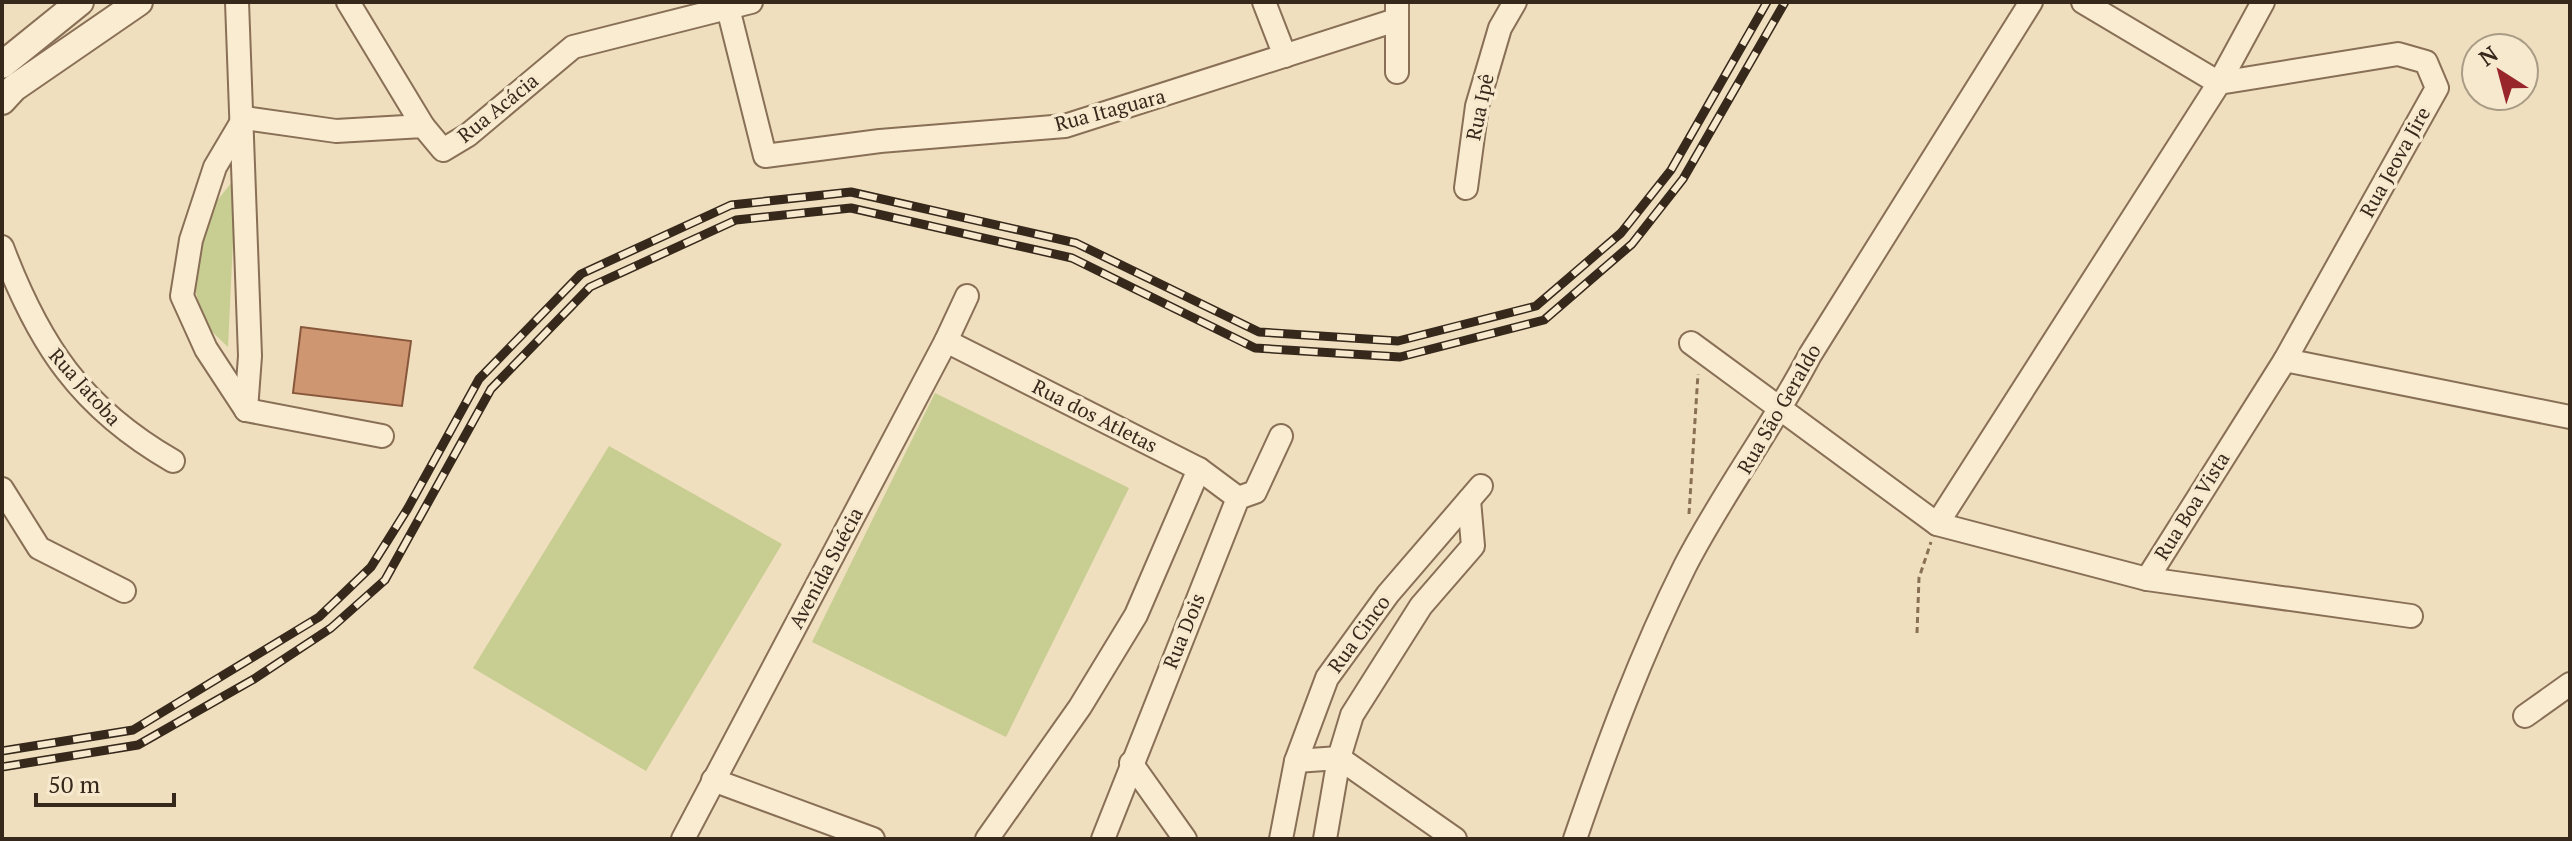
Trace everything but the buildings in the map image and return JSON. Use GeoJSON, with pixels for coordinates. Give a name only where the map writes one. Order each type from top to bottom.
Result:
{"type":"FeatureCollection","features":[{"type":"Feature","properties":{"kind":"street"},"geometry":{"type":"LineString","coordinates":[[2,65],[80,2]]}},
{"type":"Feature","properties":{"kind":"street"},"geometry":{"type":"LineString","coordinates":[[2,101],[14,88],[139,2]]}},
{"type":"Feature","properties":{"kind":"street"},"geometry":{"type":"LineString","coordinates":[[237,2],[244,118],[250,356],[246,410]]}},
{"type":"Feature","properties":{"kind":"street"},"geometry":{"type":"LineString","coordinates":[[244,118],[336,131],[423,126],[348,2]]}},
{"type":"Feature","properties":{"kind":"street","name":"Rua Acácia"},"geometry":{"type":"LineString","coordinates":[[423,126],[443,150],[468,135],[573,47],[751,2]]}},
{"type":"Feature","properties":{"kind":"street"},"geometry":{"type":"LineString","coordinates":[[1264,2],[1285,56]]}},
{"type":"Feature","properties":{"kind":"street","name":"Rua São Geraldo"},"geometry":{"type":"LineString","coordinates":[[1575,839],[1622,703],[1686,564],[1782,409],[1810,355],[2031,2]]}},
{"type":"Feature","properties":{"kind":"street"},"geometry":{"type":"LineString","coordinates":[[2083,2],[2219,83]]}},
{"type":"Feature","properties":{"kind":"street"},"geometry":{"type":"LineString","coordinates":[[1937,524],[2219,83],[2263,2]]}},
{"type":"Feature","properties":{"kind":"street","name":"Rua Itaguara"},"geometry":{"type":"LineString","coordinates":[[728,8],[765,156],[880,141],[1065,126],[1285,56],[1397,11]]}},
{"type":"Feature","properties":{"kind":"street","name":"Rua Ipê"},"geometry":{"type":"LineString","coordinates":[[1466,188],[1477,106],[1509,9]]}},
{"type":"Feature","properties":{"kind":"street"},"geometry":{"type":"LineString","coordinates":[[1397,11],[1397,72]]}},
{"type":"Feature","properties":{"kind":"street","name":"Rua Jeova Jire"},"geometry":{"type":"LineString","coordinates":[[2219,83],[2398,54],[2426,62],[2437,88],[2285,360]]}},
{"type":"Feature","properties":{"kind":"street"},"geometry":{"type":"LineString","coordinates":[[244,118],[215,167],[191,240],[182,296],[206,349],[246,410],[382,436]]}},
{"type":"Feature","properties":{"kind":"street","name":"Rua Jatoba"},"geometry":{"type":"LineString","coordinates":[[2,247],[46,346],[115,424],[173,461]]}},
{"type":"Feature","properties":{"kind":"street","name":"Avenida Suécia"},"geometry":{"type":"LineString","coordinates":[[683,839],[967,296]]}},
{"type":"Feature","properties":{"kind":"street","name":"Rua dos Atletas"},"geometry":{"type":"LineString","coordinates":[[946,341],[1199,469],[1238,498]]}},
{"type":"Feature","properties":{"kind":"street","name":"Rua Boa Vista"},"geometry":{"type":"LineString","coordinates":[[1695,347],[1937,524],[2147,579],[2285,360]]}},
{"type":"Feature","properties":{"kind":"street"},"geometry":{"type":"LineString","coordinates":[[206,349],[221,358],[232,360],[250,356]]}},
{"type":"Feature","properties":{"kind":"street"},"geometry":{"type":"LineString","coordinates":[[2285,360],[2570,417]]}},
{"type":"Feature","properties":{"kind":"street","name":"Rua Dois"},"geometry":{"type":"LineString","coordinates":[[1103,839],[1238,498],[1255,492],[1281,436]]}},
{"type":"Feature","properties":{"kind":"street"},"geometry":{"type":"LineString","coordinates":[[987,839],[1080,707],[1136,615],[1199,469]]}},
{"type":"Feature","properties":{"kind":"street"},"geometry":{"type":"LineString","coordinates":[[2,489],[39,548],[124,591]]}},
{"type":"Feature","properties":{"kind":"street","name":"Rua Cinco"},"geometry":{"type":"LineString","coordinates":[[1281,839],[1296,761],[1327,678],[1388,594],[1475,493],[1473,546],[1421,606],[1352,715],[1339,758],[1325,839]]}},
{"type":"Feature","properties":{"kind":"street"},"geometry":{"type":"LineString","coordinates":[[2147,579],[2411,616]]}},
{"type":"Feature","properties":{"kind":"street"},"geometry":{"type":"LineString","coordinates":[[2525,716],[2570,684]]}},
{"type":"Feature","properties":{"kind":"street"},"geometry":{"type":"LineString","coordinates":[[1296,761],[1339,758],[1455,839]]}},
{"type":"Feature","properties":{"kind":"street"},"geometry":{"type":"LineString","coordinates":[[1131,763],[1185,839]]}},
{"type":"Feature","properties":{"kind":"street"},"geometry":{"type":"LineString","coordinates":[[713,780],[873,839]]}},
{"type":"Feature","properties":{"kind":"path"},"geometry":{"type":"LineString","coordinates":[[1689,518],[1695,347]]}},
{"type":"Feature","properties":{"kind":"path"},"geometry":{"type":"LineString","coordinates":[[1917,633],[1919,578],[1937,524]]}},
{"type":"Feature","properties":{"kind":"green space"},"geometry":{"type":"Polygon","coordinates":[[[236,177],[228,347],[205,325],[196,293],[195,254],[204,217],[236,177]]]}},
{"type":"Feature","properties":{"kind":"green space"},"geometry":{"type":"Polygon","coordinates":[[[935,393],[1129,488],[1006,737],[812,642],[935,393]]]}},
{"type":"Feature","properties":{"kind":"green space"},"geometry":{"type":"Polygon","coordinates":[[[609,446],[782,544],[646,771],[473,668],[609,446]]]}},
{"type":"Feature","properties":{"kind":"railway"},"geometry":{"type":"LineString","coordinates":[[2,751],[133,730],[319,617],[371,567],[408,508],[479,379],[581,274],[731,205],[851,192],[1076,243],[1259,332],[1398,341],[1536,306],[1621,233],[1671,170],[1767,2]]}},
{"type":"Feature","properties":{"kind":"railway"},"geometry":{"type":"LineString","coordinates":[[2,767],[138,745],[254,679],[331,628],[385,580],[491,389],[590,287],[736,220],[851,208],[1072,258],[1255,348],[1400,357],[1544,320],[1632,244],[1683,179],[1785,2]]}}]}
